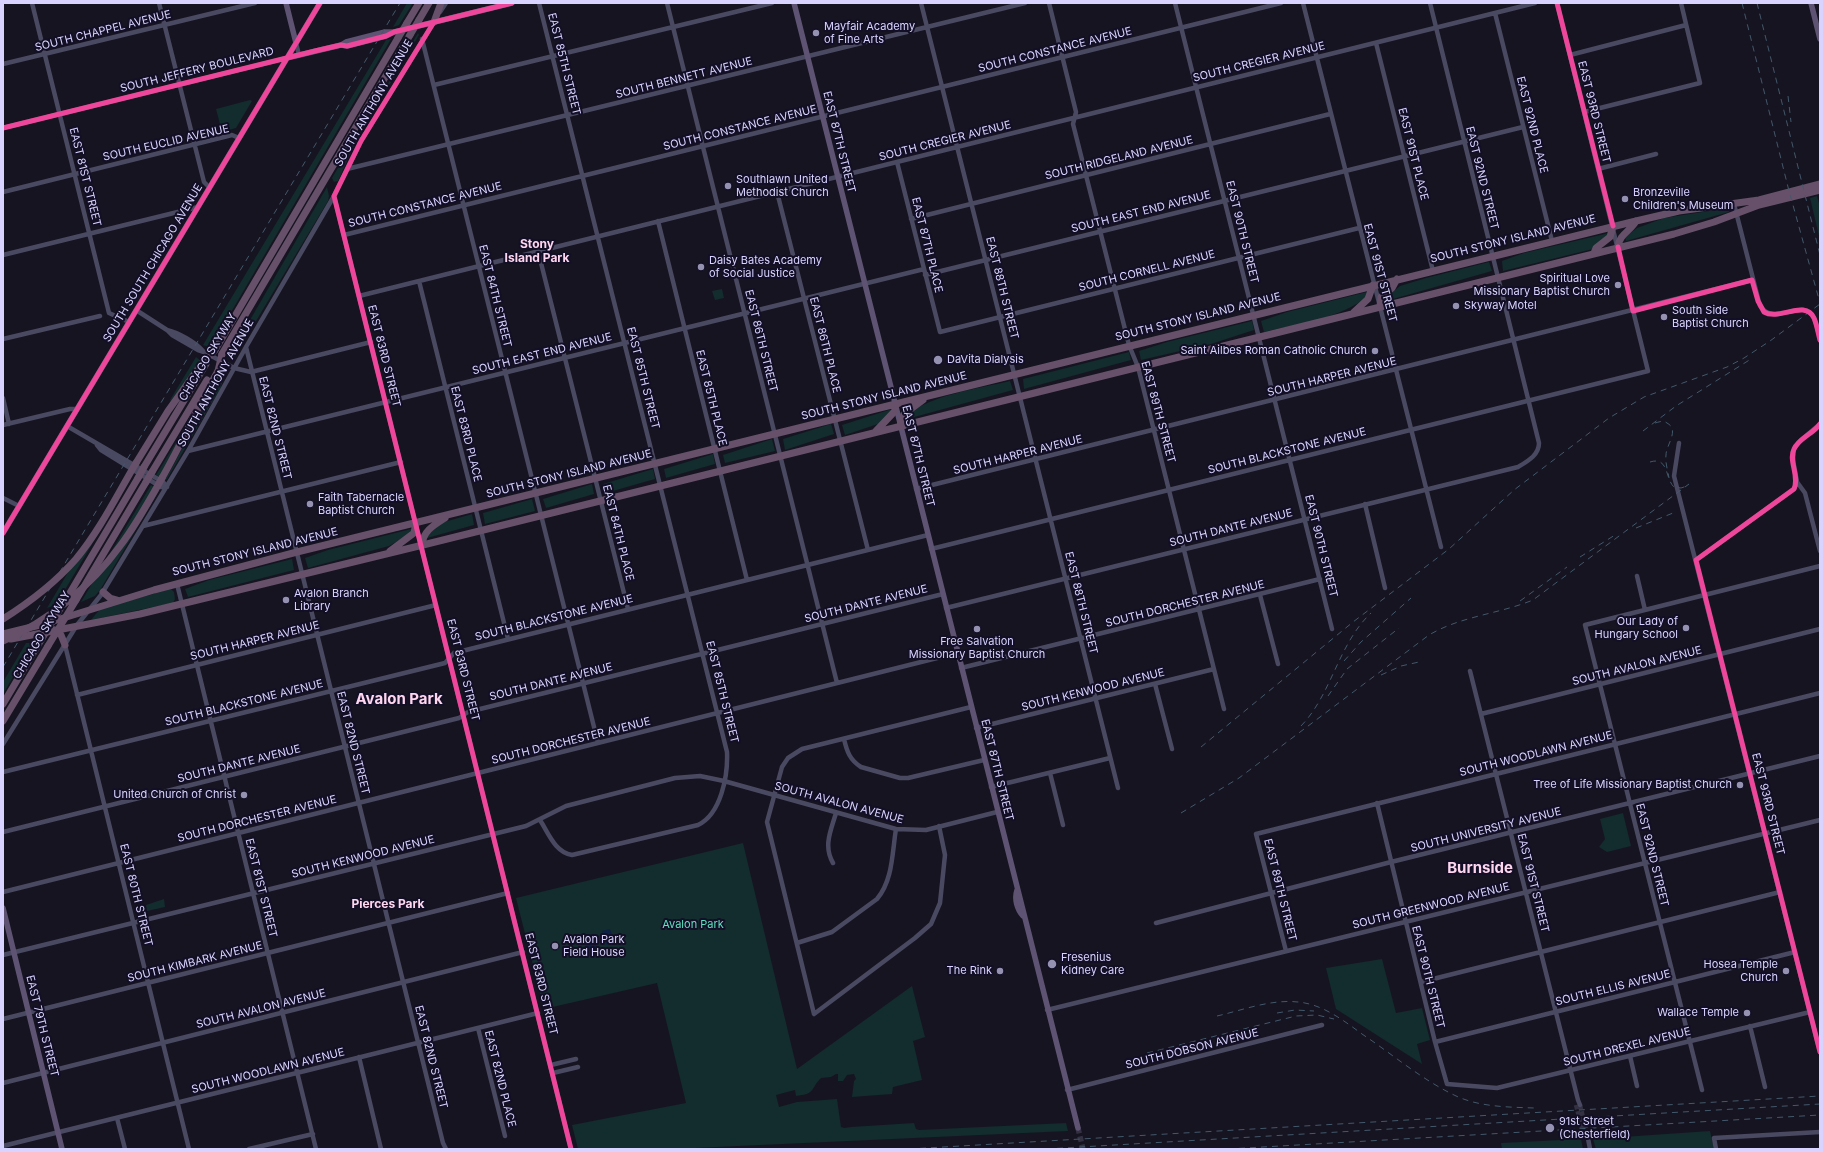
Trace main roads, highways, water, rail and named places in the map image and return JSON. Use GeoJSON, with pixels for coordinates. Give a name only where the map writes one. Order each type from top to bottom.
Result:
{"type":"FeatureCollection","features":[{"type":"Feature","properties":{"kind":"highway","name":"CHICAGO SKYWAY"},"geometry":{"type":"LineString","coordinates":[[3,704],[138,478],[204,363],[215,350],[330,154],[396,35],[407,23],[418,3]]}},
{"type":"Feature","properties":{"kind":"highway","name":"CHICAGO SKYWAY"},"geometry":{"type":"LineString","coordinates":[[3,721],[152,472],[216,369],[222,354],[429,3]]}},
{"type":"Feature","properties":{"kind":"highway"},"geometry":{"type":"LineString","coordinates":[[434,22],[440,3]]}},
{"type":"Feature","properties":{"kind":"highway","name":"SOUTH STONY ISLAND AVENUE"},"geometry":{"type":"LineString","coordinates":[[3,634],[44,624],[117,600],[297,552],[928,397],[1130,345],[1613,226],[1678,211],[1760,200],[1820,184]]}},
{"type":"Feature","properties":{"kind":"highway"},"geometry":{"type":"LineString","coordinates":[[3,641],[77,625],[140,614],[541,516],[900,425],[1020,397],[1618,248],[1690,229],[1759,205],[1820,190]]}},
{"type":"Feature","properties":{"kind":"highway"},"geometry":{"type":"LineString","coordinates":[[1618,248],[1621,238],[1633,228],[1636,221]]}},
{"type":"Feature","properties":{"kind":"highway"},"geometry":{"type":"LineString","coordinates":[[1594,253],[1596,248],[1604,244],[1610,237],[1613,226]]}},
{"type":"Feature","properties":{"kind":"highway"},"geometry":{"type":"LineString","coordinates":[[1380,307],[1381,297],[1392,288],[1397,279]]}},
{"type":"Feature","properties":{"kind":"highway"},"geometry":{"type":"LineString","coordinates":[[1350,314],[1361,307],[1368,299],[1373,285]]}},
{"type":"Feature","properties":{"kind":"highway"},"geometry":{"type":"LineString","coordinates":[[3,619],[41,592],[76,558],[96,531],[168,411],[204,363]]}},
{"type":"Feature","properties":{"kind":"highway"},"geometry":{"type":"LineString","coordinates":[[3,641],[57,610],[97,574],[121,546],[176,453],[216,369]]}},
{"type":"Feature","properties":{"kind":"highway"},"geometry":{"type":"LineString","coordinates":[[900,425],[904,414],[928,397]]}},
{"type":"Feature","properties":{"kind":"highway"},"geometry":{"type":"LineString","coordinates":[[875,432],[894,411],[895,405]]}},
{"type":"Feature","properties":{"kind":"highway"},"geometry":{"type":"LineString","coordinates":[[422,545],[423,537],[426,532],[448,515]]}},
{"type":"Feature","properties":{"kind":"highway"},"geometry":{"type":"LineString","coordinates":[[386,554],[414,533],[416,523]]}},
{"type":"Feature","properties":{"kind":"highway"},"geometry":{"type":"LineString","coordinates":[[103,592],[110,598],[117,600]]}},
{"type":"Feature","properties":{"kind":"highway"},"geometry":{"type":"LineString","coordinates":[[54,630],[61,635],[65,644]]}},
{"type":"Feature","properties":{"kind":"main road"},"geometry":{"type":"LineString","coordinates":[[286,3],[296,43]]}},
{"type":"Feature","properties":{"kind":"main road","name":"SOUTH SOUTH CHICAGO AVENUE"},"geometry":{"type":"LineString","coordinates":[[3,533],[320,3]]}},
{"type":"Feature","properties":{"kind":"main road","name":"SOUTH JEFFERY BOULEVARD"},"geometry":{"type":"LineString","coordinates":[[287,58],[341,45],[346,42],[385,32],[396,35],[434,22],[512,3]]}},
{"type":"Feature","properties":{"kind":"main road","name":"EAST 87TH STREET"},"geometry":{"type":"LineString","coordinates":[[794,3],[1017,890],[1015,896],[1019,911],[1023,916],[1076,1128]]}},
{"type":"Feature","properties":{"kind":"main road"},"geometry":{"type":"LineString","coordinates":[[1811,3],[1820,39]]}},
{"type":"Feature","properties":{"kind":"main road","name":"EAST 79TH STREET"},"geometry":{"type":"LineString","coordinates":[[3,908],[62,1149]]}},
{"type":"Feature","properties":{"kind":"water"},"geometry":{"type":"Polygon","coordinates":[[[610,929],[614,942],[606,945],[602,931],[610,929]]]}},
{"type":"Feature","properties":{"kind":"water"},"geometry":{"type":"Polygon","coordinates":[[[591,939],[595,941],[597,945],[595,949],[591,951],[587,949],[585,945],[587,941],[591,939]]]}},
{"type":"Feature","properties":{"kind":"tunnel"},"geometry":{"type":"LineString","coordinates":[[1576,1105],[1583,1132]]}},
{"type":"Feature","properties":{"kind":"tunnel"},"geometry":{"type":"LineString","coordinates":[[1580,1105],[1587,1133]]}},
{"type":"Feature","properties":{"kind":"tunnel"},"geometry":{"type":"LineString","coordinates":[[1078,1128],[1083,1149]]}},
{"type":"Feature","properties":{"kind":"railway"},"geometry":{"type":"LineString","coordinates":[[3,667],[400,3]]}},
{"type":"Feature","properties":{"kind":"railway"},"geometry":{"type":"LineString","coordinates":[[1742,3],[1788,187],[1820,303]]}},
{"type":"Feature","properties":{"kind":"railway"},"geometry":{"type":"LineString","coordinates":[[1757,3],[1820,255]]}},
{"type":"Feature","properties":{"kind":"railway"},"geometry":{"type":"LineString","coordinates":[[1788,96],[1791,122]]}},
{"type":"Feature","properties":{"kind":"railway"},"geometry":{"type":"LineString","coordinates":[[1201,747],[1353,622],[1449,549],[1514,490],[1609,418],[1644,397],[1727,367],[1744,358],[1770,341],[1820,304]]}},
{"type":"Feature","properties":{"kind":"railway"},"geometry":{"type":"LineString","coordinates":[[1643,431],[1676,406],[1751,359]]}},
{"type":"Feature","properties":{"kind":"railway"},"geometry":{"type":"LineString","coordinates":[[1655,423],[1666,422],[1671,426],[1672,434],[1666,455],[1669,478]]}},
{"type":"Feature","properties":{"kind":"railway"},"geometry":{"type":"LineString","coordinates":[[1650,462],[1656,461],[1664,465],[1674,487],[1681,488],[1687,486]]}},
{"type":"Feature","properties":{"kind":"railway"},"geometry":{"type":"LineString","coordinates":[[1181,813],[1239,778],[1429,635],[1454,623],[1507,609],[1533,600],[1689,484]]}},
{"type":"Feature","properties":{"kind":"railway"},"geometry":{"type":"LineString","coordinates":[[1636,528],[1673,513]]}},
{"type":"Feature","properties":{"kind":"railway"},"geometry":{"type":"LineString","coordinates":[[1580,557],[1615,535]]}},
{"type":"Feature","properties":{"kind":"railway"},"geometry":{"type":"LineString","coordinates":[[1520,601],[1567,567]]}},
{"type":"Feature","properties":{"kind":"railway"},"geometry":{"type":"LineString","coordinates":[[1344,661],[1361,642],[1411,598]]}},
{"type":"Feature","properties":{"kind":"railway"},"geometry":{"type":"LineString","coordinates":[[1301,726],[1312,713],[1320,699],[1350,639],[1371,613]]}},
{"type":"Feature","properties":{"kind":"railway"},"geometry":{"type":"LineString","coordinates":[[1328,696],[1347,669],[1399,628]]}},
{"type":"Feature","properties":{"kind":"railway"},"geometry":{"type":"LineString","coordinates":[[1381,675],[1401,666],[1419,662]]}},
{"type":"Feature","properties":{"kind":"railway"},"geometry":{"type":"LineString","coordinates":[[1217,1016],[1278,1002],[1288,1001],[1307,1003],[1324,1009],[1340,1018],[1418,1074],[1454,1095],[1483,1104],[1503,1107],[1534,1108]]}},
{"type":"Feature","properties":{"kind":"railway"},"geometry":{"type":"LineString","coordinates":[[1277,1013],[1295,1010],[1314,1011]]}},
{"type":"Feature","properties":{"kind":"railway"},"geometry":{"type":"LineString","coordinates":[[1147,1053],[1296,1016],[1317,1015],[1334,1019]]}},
{"type":"Feature","properties":{"kind":"railway"},"geometry":{"type":"LineString","coordinates":[[909,1149],[1820,1096]]}},
{"type":"Feature","properties":{"kind":"railway"},"geometry":{"type":"LineString","coordinates":[[1046,1149],[1820,1104]]}},
{"type":"Feature","properties":{"kind":"railway"},"geometry":{"type":"LineString","coordinates":[[1228,1149],[1820,1115]]}},
{"type":"Feature","properties":{"kind":"place","name":"Mayfair Academy of Fine Arts"},"geometry":{"type":"Point","coordinates":[816,33]}},
{"type":"Feature","properties":{"kind":"place","name":"Southlawn United Methodist Church"},"geometry":{"type":"Point","coordinates":[728,186]}},
{"type":"Feature","properties":{"kind":"place","name":"Bronzeville Children's Museum"},"geometry":{"type":"Point","coordinates":[1625,199]}},
{"type":"Feature","properties":{"kind":"place","name":"Daisy Bates Academy of Social Justice"},"geometry":{"type":"Point","coordinates":[701,267]}},
{"type":"Feature","properties":{"kind":"place","name":"Spiritual Love Missionary Baptist Church"},"geometry":{"type":"Point","coordinates":[1618,285]}},
{"type":"Feature","properties":{"kind":"place","name":"Skyway Motel"},"geometry":{"type":"Point","coordinates":[1456,306]}},
{"type":"Feature","properties":{"kind":"place","name":"South Side Baptist Church"},"geometry":{"type":"Point","coordinates":[1664,317]}},
{"type":"Feature","properties":{"kind":"place","name":"Saint Ailbes Roman Catholic Church"},"geometry":{"type":"Point","coordinates":[1375,351]}},
{"type":"Feature","properties":{"kind":"place","name":"DaVita Dialysis"},"geometry":{"type":"Point","coordinates":[938,360]}},
{"type":"Feature","properties":{"kind":"place","name":"Faith Tabernacle Baptist Church"},"geometry":{"type":"Point","coordinates":[310,504]}},
{"type":"Feature","properties":{"kind":"place","name":"Avalon Branch Library"},"geometry":{"type":"Point","coordinates":[286,600]}},
{"type":"Feature","properties":{"kind":"place","name":"Our Lady of Hungary School"},"geometry":{"type":"Point","coordinates":[1686,628]}},
{"type":"Feature","properties":{"kind":"place","name":"Free Salvation Missionary Baptist Church"},"geometry":{"type":"Point","coordinates":[977,629]}},
{"type":"Feature","properties":{"kind":"place","name":"Tree of Life Missionary Baptist Church"},"geometry":{"type":"Point","coordinates":[1740,785]}},
{"type":"Feature","properties":{"kind":"place","name":"United Church of Christ"},"geometry":{"type":"Point","coordinates":[244,795]}},
{"type":"Feature","properties":{"kind":"place","name":"Avalon Park Field House"},"geometry":{"type":"Point","coordinates":[555,946]}},
{"type":"Feature","properties":{"kind":"place","name":"Fresenius Kidney Care"},"geometry":{"type":"Point","coordinates":[1052,964]}},
{"type":"Feature","properties":{"kind":"place","name":"The Rink"},"geometry":{"type":"Point","coordinates":[1000,971]}},
{"type":"Feature","properties":{"kind":"place","name":"Hosea Temple Church"},"geometry":{"type":"Point","coordinates":[1786,971]}},
{"type":"Feature","properties":{"kind":"place","name":"Wallace Temple"},"geometry":{"type":"Point","coordinates":[1747,1013]}},
{"type":"Feature","properties":{"kind":"place","name":"91st Street (Chesterfield)"},"geometry":{"type":"Point","coordinates":[1550,1128]}},
{"type":"Feature","properties":{"kind":"district","name":"Stony Island Park"},"geometry":{"type":"Point","coordinates":[537,251]}},
{"type":"Feature","properties":{"kind":"district","name":"Avalon Park"},"geometry":{"type":"Point","coordinates":[399,699]}},
{"type":"Feature","properties":{"kind":"district","name":"Burnside"},"geometry":{"type":"Point","coordinates":[1480,868]}},
{"type":"Feature","properties":{"kind":"district","name":"Pierces Park"},"geometry":{"type":"Point","coordinates":[388,904]}}]}
